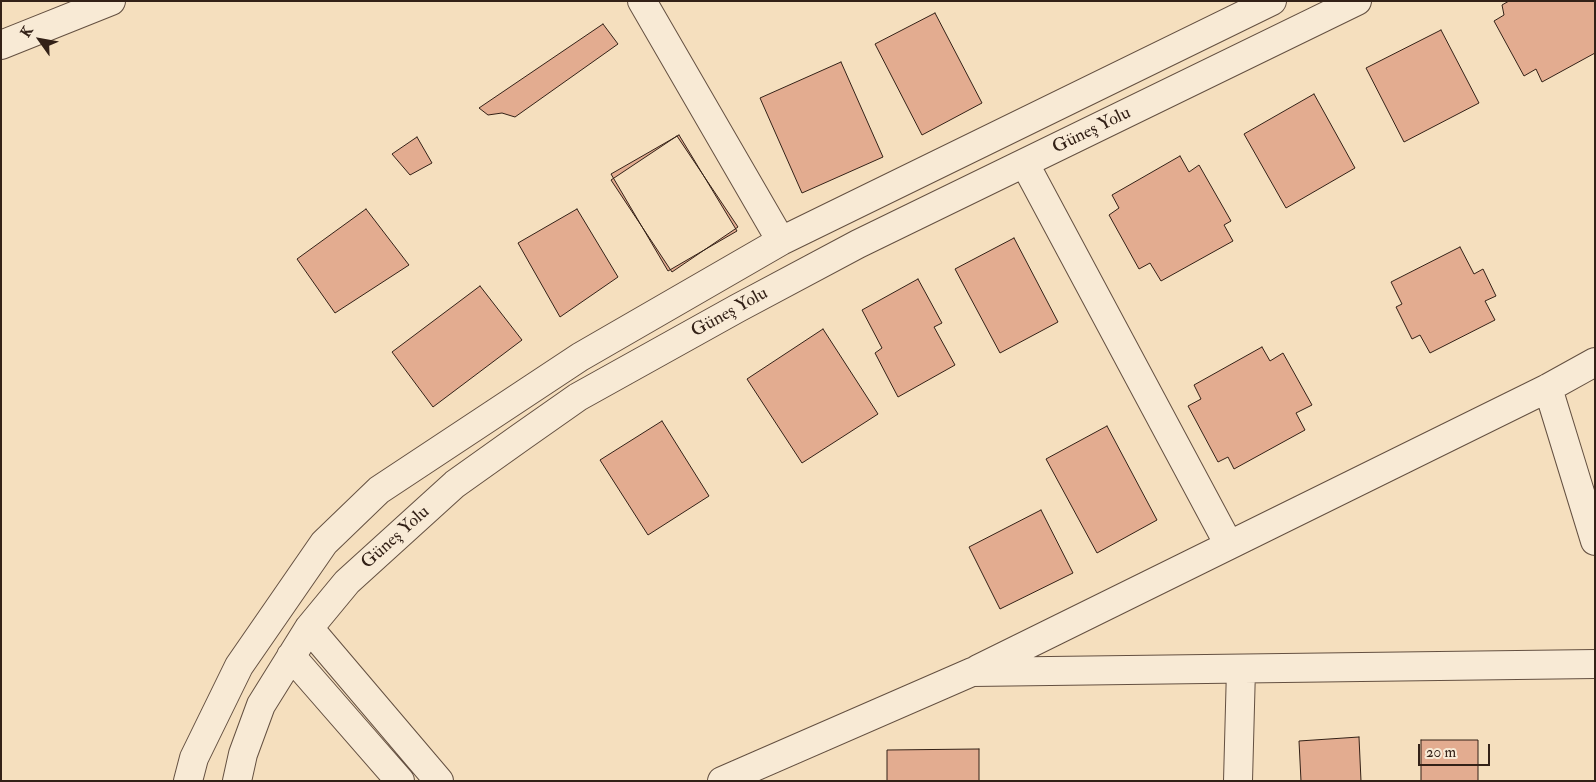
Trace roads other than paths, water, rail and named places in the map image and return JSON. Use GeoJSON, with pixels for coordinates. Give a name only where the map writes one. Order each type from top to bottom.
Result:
{"type":"FeatureCollection","features":[{"type":"Feature","properties":{"kind":"street"},"geometry":{"type":"LineString","coordinates":[[1,45],[111,1]]}},
{"type":"Feature","properties":{"kind":"street"},"geometry":{"type":"LineString","coordinates":[[642,1],[781,241]]}},
{"type":"Feature","properties":{"kind":"street","name":"Güneş Yolu"},"geometry":{"type":"LineString","coordinates":[[188,781],[194,758],[239,666],[324,542],[379,490],[580,357],[781,241],[1272,1]]}},
{"type":"Feature","properties":{"kind":"street","name":"Güneş Yolu"},"geometry":{"type":"LineString","coordinates":[[237,781],[243,754],[261,705],[309,628],[347,582],[455,484],[578,397],[858,244],[1357,1]]}},
{"type":"Feature","properties":{"kind":"street"},"geometry":{"type":"LineString","coordinates":[[1025,164],[1229,545]]}},
{"type":"Feature","properties":{"kind":"street"},"geometry":{"type":"LineString","coordinates":[[722,781],[972,672],[1548,388],[1595,362]]}},
{"type":"Feature","properties":{"kind":"street"},"geometry":{"type":"LineString","coordinates":[[1548,388],[1595,541]]}},
{"type":"Feature","properties":{"kind":"street"},"geometry":{"type":"LineString","coordinates":[[309,628],[439,781]]}},
{"type":"Feature","properties":{"kind":"street"},"geometry":{"type":"LineString","coordinates":[[291,656],[400,781]]}},
{"type":"Feature","properties":{"kind":"street"},"geometry":{"type":"LineString","coordinates":[[972,672],[1595,664]]}},
{"type":"Feature","properties":{"kind":"street"},"geometry":{"type":"LineString","coordinates":[[1238,781],[1241,668]]}}]}
